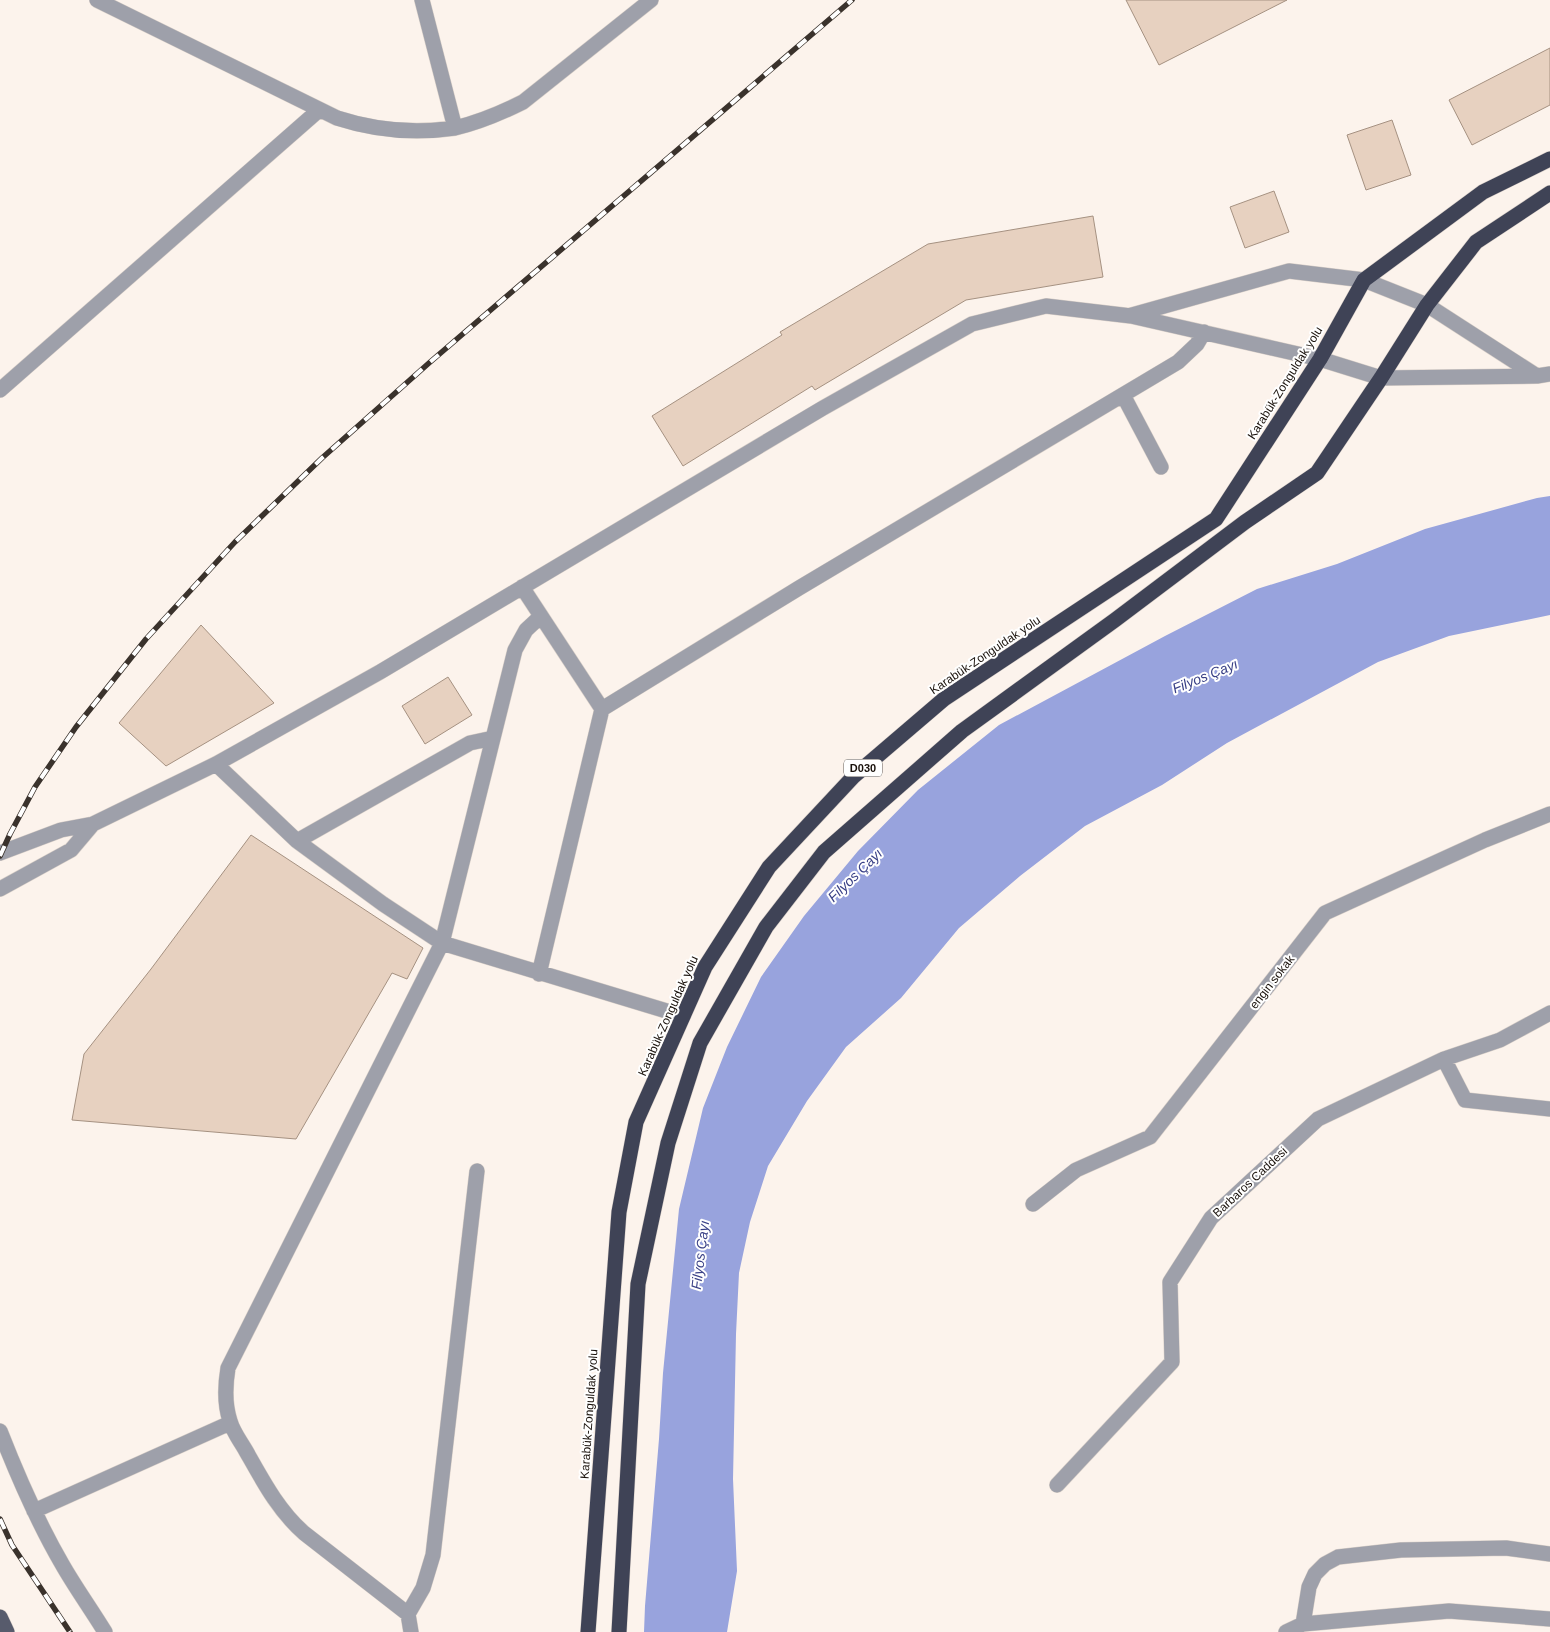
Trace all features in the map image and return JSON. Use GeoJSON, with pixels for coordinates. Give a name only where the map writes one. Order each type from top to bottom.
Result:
{"type":"FeatureCollection","features":[{"type":"Feature","properties":{"kind":"highway","name":"Karabük-Zonguldak yolu"},"geometry":{"type":"LineString","coordinates":[[588,1632],[619,1212],[636,1122],[705,967],[769,867],[854,776],[944,699],[1216,519],[1320,359],[1364,280],[1483,192],[1550,159]]}},
{"type":"Feature","properties":{"kind":"highway","name":"D030"},"geometry":{"type":"LineString","coordinates":[[619,1632],[638,1284],[668,1143],[700,1043],[766,927],[824,852],[962,731],[1116,620],[1245,522],[1316,473],[1381,378],[1427,305],[1476,242],[1550,193]]}},
{"type":"Feature","properties":{"kind":"main road"},"geometry":{"type":"LineString","coordinates":[[0,1617],[7,1632]]}},
{"type":"Feature","properties":{"kind":"street"},"geometry":{"type":"LineString","coordinates":[[96,0],[319,110],[357,124],[416,132],[455,128],[475,123],[502,113],[523,102],[651,0]]}},
{"type":"Feature","properties":{"kind":"street"},"geometry":{"type":"LineString","coordinates":[[422,0],[455,128]]}},
{"type":"Feature","properties":{"kind":"street"},"geometry":{"type":"LineString","coordinates":[[0,390],[319,110]]}},
{"type":"Feature","properties":{"kind":"street"},"geometry":{"type":"LineString","coordinates":[[1131,316],[1289,271],[1364,280],[1427,305],[1543,375]]}},
{"type":"Feature","properties":{"kind":"street"},"geometry":{"type":"LineString","coordinates":[[0,853],[61,830],[93,824],[216,764],[380,672],[823,408],[972,324],[1046,306],[1131,316],[1320,359],[1381,378],[1543,375]]}},
{"type":"Feature","properties":{"kind":"street"},"geometry":{"type":"LineString","coordinates":[[539,974],[602,709],[799,588],[1178,362],[1197,344],[1204,332]]}},
{"type":"Feature","properties":{"kind":"street"},"geometry":{"type":"LineString","coordinates":[[1123,395],[1161,467]]}},
{"type":"Feature","properties":{"kind":"street"},"geometry":{"type":"LineString","coordinates":[[522,587],[602,709]]}},
{"type":"Feature","properties":{"kind":"street"},"geometry":{"type":"LineString","coordinates":[[408,1614],[290,1521],[276,1504],[230,1423],[225,1387],[228,1368],[442,944],[515,650],[526,630],[541,616]]}},
{"type":"Feature","properties":{"kind":"street"},"geometry":{"type":"LineString","coordinates":[[297,841],[470,743],[493,738]]}},
{"type":"Feature","properties":{"kind":"street"},"geometry":{"type":"LineString","coordinates":[[216,764],[297,841],[383,904],[442,944],[683,1016]]}},
{"type":"Feature","properties":{"kind":"street","name":"engin sokak"},"geometry":{"type":"LineString","coordinates":[[1033,1204],[1076,1170],[1150,1137],[1325,913],[1485,840],[1550,814]]}},
{"type":"Feature","properties":{"kind":"street"},"geometry":{"type":"LineString","coordinates":[[0,889],[71,850],[93,824]]}},
{"type":"Feature","properties":{"kind":"street","name":"Barbaros Caddesi"},"geometry":{"type":"LineString","coordinates":[[1057,1485],[1172,1362],[1170,1282],[1211,1218],[1318,1119],[1444,1059],[1500,1040],[1550,1013]]}},
{"type":"Feature","properties":{"kind":"street"},"geometry":{"type":"LineString","coordinates":[[1444,1059],[1465,1100],[1550,1108]]}},
{"type":"Feature","properties":{"kind":"street"},"geometry":{"type":"LineString","coordinates":[[411,1632],[408,1614],[423,1588],[433,1554],[476,1171]]}},
{"type":"Feature","properties":{"kind":"street"},"geometry":{"type":"LineString","coordinates":[[34,1511],[230,1423]]}},
{"type":"Feature","properties":{"kind":"street"},"geometry":{"type":"LineString","coordinates":[[0,1432],[34,1511],[62,1566],[105,1632]]}},
{"type":"Feature","properties":{"kind":"street"},"geometry":{"type":"LineString","coordinates":[[1303,1624],[1309,1587],[1315,1574],[1325,1564],[1338,1557],[1401,1550],[1506,1548],[1550,1554]]}},
{"type":"Feature","properties":{"kind":"street"},"geometry":{"type":"LineString","coordinates":[[1286,1632],[1303,1624],[1449,1611],[1550,1619]]}},
{"type":"Feature","properties":{"kind":"water","name":"Filyos Çayı"},"geometry":{"type":"Polygon","coordinates":[[[1550,496],[1550,615],[1449,636],[1378,662],[1227,743],[1162,785],[1085,826],[1020,876],[959,928],[901,998],[846,1047],[807,1101],[768,1166],[750,1222],[739,1273],[733,1479],[737,1571],[727,1632],[644,1632],[663,1373],[679,1209],[703,1108],[727,1047],[761,977],[804,916],[858,851],[918,790],[999,725],[1257,589],[1337,564],[1425,529],[1550,496]]]}},
{"type":"Feature","properties":{"kind":"building"},"geometry":{"type":"Polygon","coordinates":[[[1126,0],[1287,0],[1159,65],[1126,0]]]}},
{"type":"Feature","properties":{"kind":"building"},"geometry":{"type":"Polygon","coordinates":[[[1550,48],[1550,105],[1472,145],[1449,100],[1550,48]]]}},
{"type":"Feature","properties":{"kind":"building"},"geometry":{"type":"Polygon","coordinates":[[[1392,120],[1411,175],[1366,190],[1347,135],[1392,120]]]}},
{"type":"Feature","properties":{"kind":"building"},"geometry":{"type":"Polygon","coordinates":[[[1274,191],[1289,232],[1245,248],[1230,207],[1274,191]]]}},
{"type":"Feature","properties":{"kind":"building"},"geometry":{"type":"Polygon","coordinates":[[[1093,216],[1103,277],[966,300],[815,390],[812,386],[683,466],[652,416],[782,335],[780,332],[928,244],[1093,216]]]}},
{"type":"Feature","properties":{"kind":"building"},"geometry":{"type":"Polygon","coordinates":[[[201,625],[274,703],[166,766],[119,723],[201,625]]]}},
{"type":"Feature","properties":{"kind":"building"},"geometry":{"type":"Polygon","coordinates":[[[448,677],[472,715],[425,744],[402,706],[448,677]]]}},
{"type":"Feature","properties":{"kind":"building"},"geometry":{"type":"Polygon","coordinates":[[[251,835],[423,948],[407,979],[392,973],[296,1139],[72,1120],[84,1054],[151,969],[251,835]]]}},
{"type":"Feature","properties":{"kind":"railway"},"geometry":{"type":"LineString","coordinates":[[0,856],[35,787],[76,727],[146,639],[235,542],[322,458],[429,363],[852,0]]}},
{"type":"Feature","properties":{"kind":"railway"},"geometry":{"type":"LineString","coordinates":[[0,1519],[12,1545],[70,1632]]}}]}
